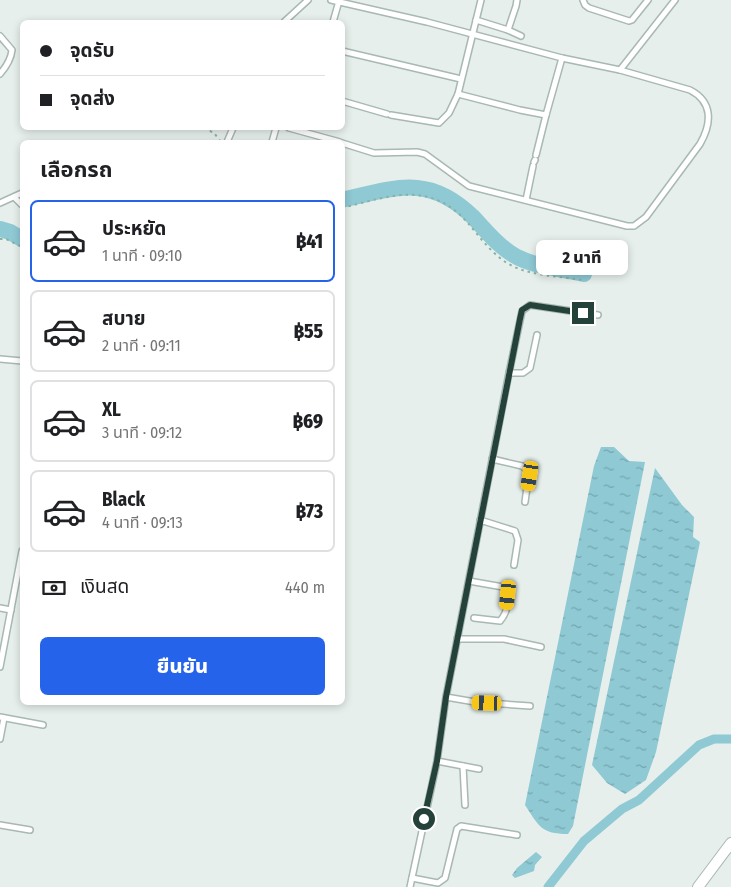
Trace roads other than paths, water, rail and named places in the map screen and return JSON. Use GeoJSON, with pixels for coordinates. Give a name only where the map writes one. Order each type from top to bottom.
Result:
{"type":"FeatureCollection","features":[{"type":"Feature","properties":{"kind":"street"},"geometry":{"type":"LineString","coordinates":[[698,887],[731,843]]}},
{"type":"Feature","properties":{"kind":"lane"},"geometry":{"type":"LineString","coordinates":[[286,20],[308,0]]}},
{"type":"Feature","properties":{"kind":"lane"},"geometry":{"type":"LineString","coordinates":[[331,0],[562,58],[620,70],[690,90],[702,98],[706,105],[709,122],[705,134],[658,202],[646,217],[634,226],[627,226],[469,186],[425,154],[417,152],[374,153],[345,144]]}},
{"type":"Feature","properties":{"kind":"lane"},"geometry":{"type":"LineString","coordinates":[[345,103],[389,114],[439,122],[449,113],[458,94],[481,0]]}},
{"type":"Feature","properties":{"kind":"lane"},"geometry":{"type":"LineString","coordinates":[[508,30],[516,6],[516,0]]}},
{"type":"Feature","properties":{"kind":"lane"},"geometry":{"type":"LineString","coordinates":[[583,0],[584,5],[589,8],[629,21],[637,15],[648,0]]}},
{"type":"Feature","properties":{"kind":"lane"},"geometry":{"type":"LineString","coordinates":[[620,70],[675,0]]}},
{"type":"Feature","properties":{"kind":"lane"},"geometry":{"type":"LineString","coordinates":[[334,20],[339,1]]}},
{"type":"Feature","properties":{"kind":"lane"},"geometry":{"type":"LineString","coordinates":[[476,20],[521,36]]}},
{"type":"Feature","properties":{"kind":"lane"},"geometry":{"type":"LineString","coordinates":[[0,36],[12,50],[12,56],[0,74]]}},
{"type":"Feature","properties":{"kind":"lane"},"geometry":{"type":"LineString","coordinates":[[345,52],[461,79]]}},
{"type":"Feature","properties":{"kind":"lane"},"geometry":{"type":"LineString","coordinates":[[526,200],[546,115],[562,58]]}},
{"type":"Feature","properties":{"kind":"lane"},"geometry":{"type":"LineString","coordinates":[[458,94],[546,115]]}},
{"type":"Feature","properties":{"kind":"lane"},"geometry":{"type":"LineString","coordinates":[[299,130],[331,140]]}},
{"type":"Feature","properties":{"kind":"lane"},"geometry":{"type":"LineString","coordinates":[[0,203],[20,194]]}},
{"type":"Feature","properties":{"kind":"lane"},"geometry":{"type":"LineString","coordinates":[[14,197],[20,203]]}},
{"type":"Feature","properties":{"kind":"lane"},"geometry":{"type":"LineString","coordinates":[[410,887],[437,761],[446,697],[520,319],[525,307],[530,305],[598,315]]}},
{"type":"Feature","properties":{"kind":"lane"},"geometry":{"type":"LineString","coordinates":[[509,373],[523,373],[530,368],[537,335]]}},
{"type":"Feature","properties":{"kind":"lane"},"geometry":{"type":"LineString","coordinates":[[0,358],[20,361]]}},
{"type":"Feature","properties":{"kind":"lane"},"geometry":{"type":"LineString","coordinates":[[492,460],[522,466],[529,472],[526,502]]}},
{"type":"Feature","properties":{"kind":"lane"},"geometry":{"type":"LineString","coordinates":[[480,520],[516,531],[518,540],[514,565]]}},
{"type":"Feature","properties":{"kind":"lane"},"geometry":{"type":"LineString","coordinates":[[0,667],[20,562]]}},
{"type":"Feature","properties":{"kind":"lane"},"geometry":{"type":"LineString","coordinates":[[469,582],[503,587],[508,595],[506,613],[500,621],[474,618]]}},
{"type":"Feature","properties":{"kind":"lane"},"geometry":{"type":"LineString","coordinates":[[0,608],[11,610]]}},
{"type":"Feature","properties":{"kind":"lane"},"geometry":{"type":"LineString","coordinates":[[457,639],[504,639],[541,647]]}},
{"type":"Feature","properties":{"kind":"lane"},"geometry":{"type":"LineString","coordinates":[[446,697],[475,702],[530,706]]}},
{"type":"Feature","properties":{"kind":"lane"},"geometry":{"type":"LineString","coordinates":[[0,739],[2,718],[43,725]]}},
{"type":"Feature","properties":{"kind":"lane"},"geometry":{"type":"LineString","coordinates":[[437,761],[479,769]]}},
{"type":"Feature","properties":{"kind":"lane"},"geometry":{"type":"LineString","coordinates":[[464,766],[465,805]]}},
{"type":"Feature","properties":{"kind":"lane"},"geometry":{"type":"LineString","coordinates":[[0,824],[30,830]]}},
{"type":"Feature","properties":{"kind":"lane"},"geometry":{"type":"LineString","coordinates":[[412,878],[438,883],[445,878],[456,828],[461,826],[517,835]]}},
{"type":"Feature","properties":{"kind":"water"},"geometry":{"type":"Polygon","coordinates":[[[601,447],[614,447],[629,461],[645,462],[573,826],[568,834],[559,834],[542,827],[525,805],[594,466],[601,447]]]}},
{"type":"Feature","properties":{"kind":"water"},"geometry":{"type":"Polygon","coordinates":[[[655,468],[682,505],[694,517],[693,537],[700,542],[656,752],[646,780],[625,794],[607,783],[592,765],[655,468]]]}},
{"type":"Feature","properties":{"kind":"water"},"geometry":{"type":"Polygon","coordinates":[[[536,852],[542,857],[535,865],[534,871],[515,878],[512,875],[517,868],[536,852]]]}},
{"type":"Feature","properties":{"kind":"waterway"},"geometry":{"type":"LineString","coordinates":[[345,199],[396,188],[427,190],[443,195],[458,204],[499,244],[517,257],[541,265],[584,274]]}},
{"type":"Feature","properties":{"kind":"waterway"},"geometry":{"type":"LineString","coordinates":[[0,229],[20,238]]}},
{"type":"Feature","properties":{"kind":"waterway"},"geometry":{"type":"LineString","coordinates":[[548,887],[584,841],[622,809],[639,800],[699,745],[714,739],[731,739]]}}]}
